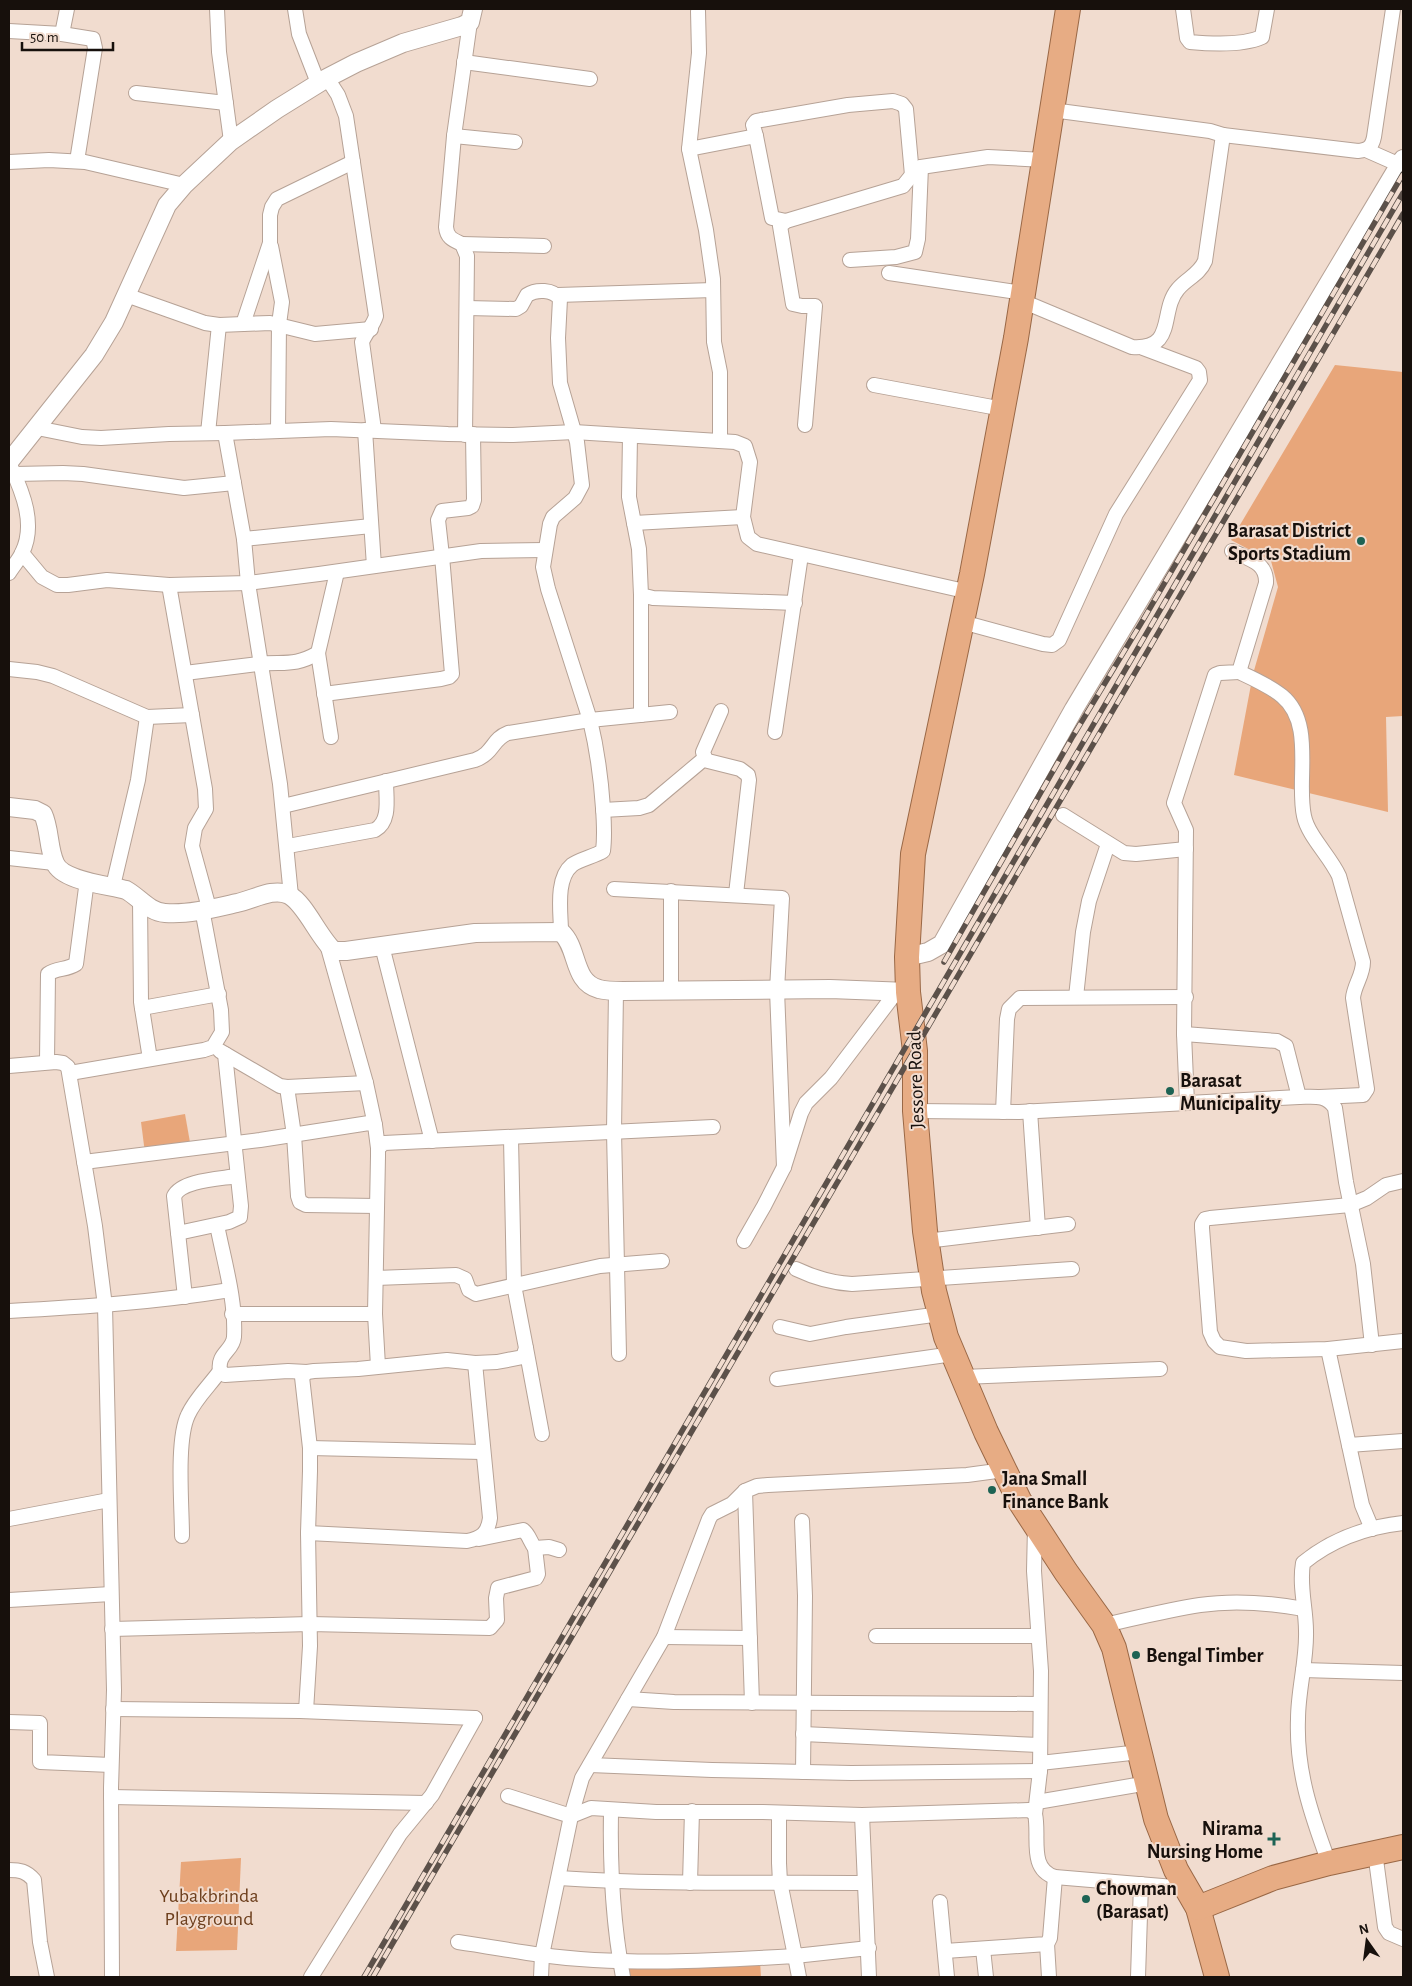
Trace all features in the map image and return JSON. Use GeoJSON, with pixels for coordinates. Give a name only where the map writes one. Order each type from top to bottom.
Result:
{"type":"FeatureCollection","features":[{"type":"Feature","properties":{"kind":"highway","name":"Jessore Road"},"geometry":{"type":"LineString","coordinates":[[1068,9],[1003,409],[969,592],[913,854],[907,957],[902,992],[915,1051],[915,1111],[925,1236],[940,1314],[953,1354],[1004,1470],[1035,1527],[1104,1625],[1114,1648],[1123,1677],[1156,1819],[1166,1849],[1198,1908]]}},
{"type":"Feature","properties":{"kind":"highway"},"geometry":{"type":"LineString","coordinates":[[1217,1977],[1198,1908],[1273,1878],[1375,1852],[1403,1847]]}},
{"type":"Feature","properties":{"kind":"street"},"geometry":{"type":"LineString","coordinates":[[62,34],[67,9]]}},
{"type":"Feature","properties":{"kind":"street"},"geometry":{"type":"LineString","coordinates":[[217,9],[219,52],[231,141]]}},
{"type":"Feature","properties":{"kind":"street"},"geometry":{"type":"LineString","coordinates":[[295,9],[299,34],[323,81],[342,104],[346,116],[376,316],[371,329],[365,335],[362,342],[370,430],[371,526],[374,566]]}},
{"type":"Feature","properties":{"kind":"street"},"geometry":{"type":"LineString","coordinates":[[1183,9],[1187,38],[1190,42],[1199,43],[1245,42],[1262,37],[1268,9]]}},
{"type":"Feature","properties":{"kind":"street"},"geometry":{"type":"LineString","coordinates":[[1366,150],[1373,144],[1393,9]]}},
{"type":"Feature","properties":{"kind":"street"},"geometry":{"type":"LineString","coordinates":[[698,11],[699,53],[689,149],[708,238],[713,290],[714,342],[720,372],[720,441]]}},
{"type":"Feature","properties":{"kind":"street"},"geometry":{"type":"LineString","coordinates":[[11,466],[37,428],[94,355],[126,295],[168,205],[184,185],[231,141],[276,109],[323,81],[356,63],[403,43],[462,26],[471,15]]}},
{"type":"Feature","properties":{"kind":"street"},"geometry":{"type":"LineString","coordinates":[[471,15],[454,136],[446,233],[449,237],[462,244],[544,246]]}},
{"type":"Feature","properties":{"kind":"street"},"geometry":{"type":"LineString","coordinates":[[9,31],[62,34],[93,39],[95,43],[77,161]]}},
{"type":"Feature","properties":{"kind":"street"},"geometry":{"type":"LineString","coordinates":[[464,62],[590,79]]}},
{"type":"Feature","properties":{"kind":"street"},"geometry":{"type":"LineString","coordinates":[[136,93],[226,103]]}},
{"type":"Feature","properties":{"kind":"street"},"geometry":{"type":"LineString","coordinates":[[786,221],[772,218],[753,125],[756,121],[848,104],[893,100],[902,104],[906,109],[917,171],[918,239],[914,252],[896,257],[850,260]]}},
{"type":"Feature","properties":{"kind":"street"},"geometry":{"type":"LineString","coordinates":[[907,957],[928,952],[942,944],[1074,709],[1401,162],[1366,150],[1358,151],[1223,134],[1052,110]]}},
{"type":"Feature","properties":{"kind":"street"},"geometry":{"type":"LineString","coordinates":[[1143,348],[1154,344],[1161,336],[1178,288],[1199,272],[1202,267],[1223,134]]}},
{"type":"Feature","properties":{"kind":"street"},"geometry":{"type":"LineString","coordinates":[[454,136],[515,142]]}},
{"type":"Feature","properties":{"kind":"street"},"geometry":{"type":"LineString","coordinates":[[689,149],[756,136]]}},
{"type":"Feature","properties":{"kind":"street"},"geometry":{"type":"LineString","coordinates":[[805,426],[815,306],[792,304],[780,226],[786,221],[903,186],[917,171],[988,157],[1044,160]]}},
{"type":"Feature","properties":{"kind":"street"},"geometry":{"type":"LineString","coordinates":[[9,162],[77,161],[184,185]]}},
{"type":"Feature","properties":{"kind":"street"},"geometry":{"type":"LineString","coordinates":[[278,430],[279,324],[282,302],[270,243],[270,215],[272,206],[278,199],[353,162]]}},
{"type":"Feature","properties":{"kind":"street"},"geometry":{"type":"LineString","coordinates":[[243,324],[270,243]]}},
{"type":"Feature","properties":{"kind":"street"},"geometry":{"type":"LineString","coordinates":[[324,694],[441,680],[452,674],[438,520],[442,511],[472,506],[469,435],[467,256],[462,244]]}},
{"type":"Feature","properties":{"kind":"street"},"geometry":{"type":"LineString","coordinates":[[888,273],[1022,297],[1132,347],[1143,348],[1196,368],[1199,372],[1200,380],[1116,514],[1059,640],[1052,645],[1043,644],[962,622]]}},
{"type":"Feature","properties":{"kind":"street"},"geometry":{"type":"LineString","coordinates":[[467,308],[516,309],[521,306],[530,292],[550,292],[558,295],[713,290]]}},
{"type":"Feature","properties":{"kind":"street"},"geometry":{"type":"LineString","coordinates":[[126,295],[191,319],[219,325],[279,324],[315,334],[371,329]]}},
{"type":"Feature","properties":{"kind":"street"},"geometry":{"type":"LineString","coordinates":[[558,295],[560,299],[558,338],[560,384],[574,432],[582,485],[575,498],[553,517],[550,524],[543,567],[548,589],[590,720],[601,779],[605,840],[603,851],[573,864],[564,873],[561,932]]}},
{"type":"Feature","properties":{"kind":"street"},"geometry":{"type":"LineString","coordinates":[[208,433],[219,325]]}},
{"type":"Feature","properties":{"kind":"street"},"geometry":{"type":"LineString","coordinates":[[874,385],[1003,409]]}},
{"type":"Feature","properties":{"kind":"street"},"geometry":{"type":"LineString","coordinates":[[37,428],[82,437],[101,438],[307,429],[469,435],[574,432],[735,442],[745,446],[750,462],[743,516],[748,537],[757,544],[969,592]]}},
{"type":"Feature","properties":{"kind":"street"},"geometry":{"type":"LineString","coordinates":[[225,433],[244,539],[248,582],[283,806],[291,896]]}},
{"type":"Feature","properties":{"kind":"street"},"geometry":{"type":"LineString","coordinates":[[630,436],[629,497],[639,549],[641,595],[641,715]]}},
{"type":"Feature","properties":{"kind":"street"},"geometry":{"type":"LineString","coordinates":[[11,466],[184,488],[234,483]]}},
{"type":"Feature","properties":{"kind":"street"},"geometry":{"type":"LineString","coordinates":[[9,572],[22,554],[27,541],[27,509],[11,466]]}},
{"type":"Feature","properties":{"kind":"street"},"geometry":{"type":"LineString","coordinates":[[634,523],[743,516]]}},
{"type":"Feature","properties":{"kind":"street"},"geometry":{"type":"LineString","coordinates":[[244,539],[371,526]]}},
{"type":"Feature","properties":{"kind":"street"},"geometry":{"type":"LineString","coordinates":[[22,554],[42,577],[57,585],[68,586],[108,580],[169,585],[248,582],[488,551],[545,550]]}},
{"type":"Feature","properties":{"kind":"street"},"geometry":{"type":"LineString","coordinates":[[1232,551],[1263,566],[1267,573],[1266,583],[1239,672]]}},
{"type":"Feature","properties":{"kind":"street"},"geometry":{"type":"LineString","coordinates":[[776,732],[801,555]]}},
{"type":"Feature","properties":{"kind":"street"},"geometry":{"type":"LineString","coordinates":[[330,737],[318,653],[337,572]]}},
{"type":"Feature","properties":{"kind":"street"},"geometry":{"type":"LineString","coordinates":[[169,585],[205,789],[206,809],[196,828],[192,846],[206,909],[219,994],[222,1032],[219,1050],[234,1143],[241,1206],[240,1217],[237,1220],[178,1233]]}},
{"type":"Feature","properties":{"kind":"street"},"geometry":{"type":"LineString","coordinates":[[641,595],[653,598],[795,603]]}},
{"type":"Feature","properties":{"kind":"street"},"geometry":{"type":"LineString","coordinates":[[185,673],[262,664],[285,664],[297,662],[318,653]]}},
{"type":"Feature","properties":{"kind":"street"},"geometry":{"type":"LineString","coordinates":[[9,669],[53,676],[147,717],[192,715]]}},
{"type":"Feature","properties":{"kind":"street"},"geometry":{"type":"LineString","coordinates":[[915,1111],[1030,1112],[1363,1095],[1367,1089],[1353,998],[1363,970],[1363,962],[1338,876],[1333,864],[1306,824],[1303,809],[1301,732],[1298,718],[1293,707],[1283,696],[1239,672],[1215,675],[1174,802],[1186,830],[1186,997],[1184,1034],[1187,1103]]}},
{"type":"Feature","properties":{"kind":"street"},"geometry":{"type":"LineString","coordinates":[[721,711],[703,752],[705,758],[708,761],[740,769],[748,774],[749,780],[736,894]]}},
{"type":"Feature","properties":{"kind":"street"},"geometry":{"type":"LineString","coordinates":[[283,806],[475,760],[490,752],[497,739],[508,733],[590,720],[670,712]]}},
{"type":"Feature","properties":{"kind":"street"},"geometry":{"type":"LineString","coordinates":[[113,886],[138,780],[147,717]]}},
{"type":"Feature","properties":{"kind":"street"},"geometry":{"type":"LineString","coordinates":[[603,810],[639,808],[649,805],[705,758]]}},
{"type":"Feature","properties":{"kind":"street"},"geometry":{"type":"LineString","coordinates":[[288,846],[375,830],[385,821],[386,781]]}},
{"type":"Feature","properties":{"kind":"street"},"geometry":{"type":"LineString","coordinates":[[9,807],[36,810],[43,814],[54,862],[60,871],[71,877],[126,890],[147,906],[163,913],[182,913],[206,909],[282,892],[291,896],[300,905],[334,951],[475,933],[561,932],[568,938],[580,974],[587,984],[600,989],[616,991],[777,990],[902,992]]}},
{"type":"Feature","properties":{"kind":"street"},"geometry":{"type":"LineString","coordinates":[[1063,815],[1124,853],[1136,854],[1186,849]]}},
{"type":"Feature","properties":{"kind":"street"},"geometry":{"type":"LineString","coordinates":[[1076,997],[1084,924],[1089,901],[1108,844]]}},
{"type":"Feature","properties":{"kind":"street"},"geometry":{"type":"LineString","coordinates":[[9,858],[54,862]]}},
{"type":"Feature","properties":{"kind":"street"},"geometry":{"type":"LineString","coordinates":[[47,1062],[48,974],[52,971],[70,968],[76,964],[87,880]]}},
{"type":"Feature","properties":{"kind":"street"},"geometry":{"type":"LineString","coordinates":[[614,890],[736,894],[782,898],[777,990],[784,1167]]}},
{"type":"Feature","properties":{"kind":"street"},"geometry":{"type":"LineString","coordinates":[[671,891],[671,991]]}},
{"type":"Feature","properties":{"kind":"street"},"geometry":{"type":"LineString","coordinates":[[140,900],[142,1008],[150,1059]]}},
{"type":"Feature","properties":{"kind":"street"},"geometry":{"type":"LineString","coordinates":[[327,944],[376,1125],[378,1148],[375,1314],[378,1366]]}},
{"type":"Feature","properties":{"kind":"street"},"geometry":{"type":"LineString","coordinates":[[382,946],[432,1141]]}},
{"type":"Feature","properties":{"kind":"street"},"geometry":{"type":"LineString","coordinates":[[616,991],[614,1132],[619,1354]]}},
{"type":"Feature","properties":{"kind":"street"},"geometry":{"type":"LineString","coordinates":[[744,1241],[784,1167],[806,1103],[830,1078],[902,992]]}},
{"type":"Feature","properties":{"kind":"street"},"geometry":{"type":"LineString","coordinates":[[142,1008],[219,994]]}},
{"type":"Feature","properties":{"kind":"street"},"geometry":{"type":"LineString","coordinates":[[1003,1112],[1007,1019],[1009,1009],[1020,998],[1186,997]]}},
{"type":"Feature","properties":{"kind":"street"},"geometry":{"type":"LineString","coordinates":[[1184,1034],[1277,1041],[1286,1046],[1299,1097]]}},
{"type":"Feature","properties":{"kind":"street"},"geometry":{"type":"LineString","coordinates":[[70,1073],[150,1059],[219,1050],[280,1086],[366,1083]]}},
{"type":"Feature","properties":{"kind":"street"},"geometry":{"type":"LineString","coordinates":[[9,1066],[47,1062],[63,1063],[68,1067],[104,1284],[113,1709],[111,1765],[112,1977]]}},
{"type":"Feature","properties":{"kind":"street"},"geometry":{"type":"LineString","coordinates":[[288,1087],[300,1202],[306,1205],[377,1206]]}},
{"type":"Feature","properties":{"kind":"street"},"geometry":{"type":"LineString","coordinates":[[1319,1097],[1330,1101],[1335,1108],[1350,1205],[1363,1264],[1372,1344]]}},
{"type":"Feature","properties":{"kind":"street"},"geometry":{"type":"LineString","coordinates":[[1030,1112],[1038,1228]]}},
{"type":"Feature","properties":{"kind":"street"},"geometry":{"type":"LineString","coordinates":[[84,1162],[294,1135],[369,1123],[376,1125]]}},
{"type":"Feature","properties":{"kind":"street"},"geometry":{"type":"LineString","coordinates":[[378,1148],[384,1143],[392,1142],[511,1138],[713,1127]]}},
{"type":"Feature","properties":{"kind":"street"},"geometry":{"type":"LineString","coordinates":[[511,1138],[514,1285],[542,1434]]}},
{"type":"Feature","properties":{"kind":"street"},"geometry":{"type":"LineString","coordinates":[[185,1297],[174,1196],[176,1192],[188,1185],[237,1176]]}},
{"type":"Feature","properties":{"kind":"street"},"geometry":{"type":"LineString","coordinates":[[1403,1181],[1386,1185],[1367,1198],[1350,1205],[1210,1218],[1205,1219],[1202,1224],[1210,1332],[1214,1341],[1220,1347],[1232,1350],[1328,1349],[1403,1341]]}},
{"type":"Feature","properties":{"kind":"street"},"geometry":{"type":"LineString","coordinates":[[925,1236],[1068,1224]]}},
{"type":"Feature","properties":{"kind":"street"},"geometry":{"type":"LineString","coordinates":[[182,1536],[182,1440],[186,1421],[189,1412],[220,1371],[220,1359],[234,1340],[230,1290],[217,1225]]}},
{"type":"Feature","properties":{"kind":"street"},"geometry":{"type":"LineString","coordinates":[[376,1278],[456,1275],[465,1279],[469,1290],[476,1294],[584,1269],[618,1263],[662,1260]]}},
{"type":"Feature","properties":{"kind":"street"},"geometry":{"type":"LineString","coordinates":[[796,1269],[818,1279],[836,1283],[869,1284],[1072,1269]]}},
{"type":"Feature","properties":{"kind":"street"},"geometry":{"type":"LineString","coordinates":[[9,1311],[105,1306],[230,1290]]}},
{"type":"Feature","properties":{"kind":"street"},"geometry":{"type":"LineString","coordinates":[[232,1314],[375,1314]]}},
{"type":"Feature","properties":{"kind":"street"},"geometry":{"type":"LineString","coordinates":[[780,1327],[810,1334],[835,1328],[940,1314]]}},
{"type":"Feature","properties":{"kind":"street"},"geometry":{"type":"LineString","coordinates":[[220,1371],[225,1375],[288,1371],[307,1372],[447,1360],[475,1363],[498,1362],[523,1357],[526,1348]]}},
{"type":"Feature","properties":{"kind":"street"},"geometry":{"type":"LineString","coordinates":[[1328,1349],[1362,1505],[1372,1529]]}},
{"type":"Feature","properties":{"kind":"street"},"geometry":{"type":"LineString","coordinates":[[777,1380],[953,1354]]}},
{"type":"Feature","properties":{"kind":"street"},"geometry":{"type":"LineString","coordinates":[[475,1363],[482,1452],[490,1518],[488,1530],[479,1538]]}},
{"type":"Feature","properties":{"kind":"street"},"geometry":{"type":"LineString","coordinates":[[963,1377],[1160,1369]]}},
{"type":"Feature","properties":{"kind":"street"},"geometry":{"type":"LineString","coordinates":[[306,1711],[310,1624],[308,1533],[310,1448],[302,1377],[307,1372]]}},
{"type":"Feature","properties":{"kind":"street"},"geometry":{"type":"LineString","coordinates":[[1349,1445],[1403,1441]]}},
{"type":"Feature","properties":{"kind":"street"},"geometry":{"type":"LineString","coordinates":[[310,1448],[482,1452]]}},
{"type":"Feature","properties":{"kind":"street"},"geometry":{"type":"LineString","coordinates":[[541,1977],[542,1955],[570,1816],[582,1778],[664,1637],[712,1514],[732,1504],[745,1491],[757,1486],[967,1476],[1004,1470]]}},
{"type":"Feature","properties":{"kind":"street"},"geometry":{"type":"LineString","coordinates":[[745,1491],[752,1703]]}},
{"type":"Feature","properties":{"kind":"street"},"geometry":{"type":"LineString","coordinates":[[9,1516],[109,1500]]}},
{"type":"Feature","properties":{"kind":"street"},"geometry":{"type":"LineString","coordinates":[[802,1521],[805,1596],[803,1772]]}},
{"type":"Feature","properties":{"kind":"street"},"geometry":{"type":"LineString","coordinates":[[1329,1863],[1308,1805],[1298,1749],[1298,1717],[1306,1632],[1301,1577],[1303,1563],[1316,1552],[1355,1533],[1403,1523]]}},
{"type":"Feature","properties":{"kind":"street"},"geometry":{"type":"LineString","coordinates":[[1035,1527],[1034,1572],[1040,1671],[1040,1767],[1036,1808],[1040,1868],[1046,1875],[1055,1877],[1186,1888]]}},
{"type":"Feature","properties":{"kind":"street"},"geometry":{"type":"LineString","coordinates":[[112,1629],[310,1624],[490,1628],[497,1620],[496,1598],[498,1588],[536,1578],[538,1574],[535,1548],[527,1532],[523,1530],[467,1541],[308,1533]]}},
{"type":"Feature","properties":{"kind":"street"},"geometry":{"type":"LineString","coordinates":[[535,1548],[548,1547],[559,1550]]}},
{"type":"Feature","properties":{"kind":"street"},"geometry":{"type":"LineString","coordinates":[[9,1600],[111,1594]]}},
{"type":"Feature","properties":{"kind":"street"},"geometry":{"type":"LineString","coordinates":[[1104,1625],[1201,1605],[1244,1603],[1283,1605],[1304,1609]]}},
{"type":"Feature","properties":{"kind":"street"},"geometry":{"type":"LineString","coordinates":[[876,1636],[1038,1636]]}},
{"type":"Feature","properties":{"kind":"street"},"geometry":{"type":"LineString","coordinates":[[664,1637],[750,1638]]}},
{"type":"Feature","properties":{"kind":"street"},"geometry":{"type":"LineString","coordinates":[[1303,1670],[1403,1674]]}},
{"type":"Feature","properties":{"kind":"street"},"geometry":{"type":"LineString","coordinates":[[628,1700],[804,1704],[1039,1704]]}},
{"type":"Feature","properties":{"kind":"street"},"geometry":{"type":"LineString","coordinates":[[113,1709],[306,1711],[475,1718],[438,1785],[400,1834],[311,1977]]}},
{"type":"Feature","properties":{"kind":"street"},"geometry":{"type":"LineString","coordinates":[[9,1722],[40,1723],[40,1762],[111,1765]]}},
{"type":"Feature","properties":{"kind":"street"},"geometry":{"type":"LineString","coordinates":[[804,1734],[1040,1745]]}},
{"type":"Feature","properties":{"kind":"street"},"geometry":{"type":"LineString","coordinates":[[590,1764],[803,1772],[1040,1767],[1140,1752]]}},
{"type":"Feature","properties":{"kind":"street"},"geometry":{"type":"LineString","coordinates":[[508,1796],[570,1816],[591,1808],[862,1815],[1036,1808],[1148,1783]]}},
{"type":"Feature","properties":{"kind":"street"},"geometry":{"type":"LineString","coordinates":[[111,1797],[426,1802]]}},
{"type":"Feature","properties":{"kind":"street"},"geometry":{"type":"LineString","coordinates":[[612,1810],[613,1882],[623,1977]]}},
{"type":"Feature","properties":{"kind":"street"},"geometry":{"type":"LineString","coordinates":[[690,1883],[692,1812]]}},
{"type":"Feature","properties":{"kind":"street"},"geometry":{"type":"LineString","coordinates":[[779,1813],[778,1863],[780,1882],[799,1977]]}},
{"type":"Feature","properties":{"kind":"street"},"geometry":{"type":"LineString","coordinates":[[862,1815],[869,1977]]}},
{"type":"Feature","properties":{"kind":"street"},"geometry":{"type":"LineString","coordinates":[[1375,1852],[1385,1927],[1389,1933],[1403,1939]]}},
{"type":"Feature","properties":{"kind":"street"},"geometry":{"type":"LineString","coordinates":[[9,1870],[22,1870],[34,1880],[40,1942],[47,1977]]}},
{"type":"Feature","properties":{"kind":"street"},"geometry":{"type":"LineString","coordinates":[[1049,1977],[1047,1944],[1050,1938],[1055,1877]]}},
{"type":"Feature","properties":{"kind":"street"},"geometry":{"type":"LineString","coordinates":[[559,1878],[613,1882],[864,1882]]}},
{"type":"Feature","properties":{"kind":"street"},"geometry":{"type":"LineString","coordinates":[[1138,1977],[1141,1884]]}},
{"type":"Feature","properties":{"kind":"street"},"geometry":{"type":"LineString","coordinates":[[940,1902],[948,1977]]}},
{"type":"Feature","properties":{"kind":"street"},"geometry":{"type":"LineString","coordinates":[[458,1942],[542,1955],[620,1960],[725,1960],[795,1956],[869,1948]]}},
{"type":"Feature","properties":{"kind":"street"},"geometry":{"type":"LineString","coordinates":[[945,1951],[1047,1944]]}},
{"type":"Feature","properties":{"kind":"street"},"geometry":{"type":"LineString","coordinates":[[983,1949],[986,1977]]}},
{"type":"Feature","properties":{"kind":"green space"},"geometry":{"type":"Polygon","coordinates":[[[1335,365],[1403,372],[1403,716],[1386,717],[1388,812],[1234,775],[1253,674],[1278,587],[1271,561],[1231,540],[1335,365]]]}},
{"type":"Feature","properties":{"kind":"green space"},"geometry":{"type":"Polygon","coordinates":[[[185,1114],[191,1148],[145,1153],[141,1122],[185,1114]]]}},
{"type":"Feature","properties":{"kind":"green space","name":"Yubakbrinda Playground"},"geometry":{"type":"Polygon","coordinates":[[[241,1858],[237,1950],[176,1951],[181,1862],[241,1858]]]}},
{"type":"Feature","properties":{"kind":"green space"},"geometry":{"type":"Polygon","coordinates":[[[760,1961],[761,1977],[628,1977],[627,1966],[760,1961]]]}},
{"type":"Feature","properties":{"kind":"railway"},"geometry":{"type":"LineString","coordinates":[[944,962],[1073,736],[1143,620],[1403,174]]}},
{"type":"Feature","properties":{"kind":"railway"},"geometry":{"type":"LineString","coordinates":[[364,1977],[1403,193]]}},
{"type":"Feature","properties":{"kind":"railway"},"geometry":{"type":"LineString","coordinates":[[373,1977],[1403,214]]}},
{"type":"Feature","properties":{"kind":"place","name":"Barasat District Sports Stadium"},"geometry":{"type":"Point","coordinates":[1361,541]}},
{"type":"Feature","properties":{"kind":"place","name":"Barasat Municipality"},"geometry":{"type":"Point","coordinates":[1170,1091]}},
{"type":"Feature","properties":{"kind":"place","name":"Jana Small Finance Bank"},"geometry":{"type":"Point","coordinates":[992,1490]}},
{"type":"Feature","properties":{"kind":"place","name":"Bengal Timber"},"geometry":{"type":"Point","coordinates":[1136,1655]}},
{"type":"Feature","properties":{"kind":"place","name":"Nirama Nursing Home"},"geometry":{"type":"Point","coordinates":[1274,1839]}},
{"type":"Feature","properties":{"kind":"place","name":"Chowman (Barasat)"},"geometry":{"type":"Point","coordinates":[1086,1899]}}]}
